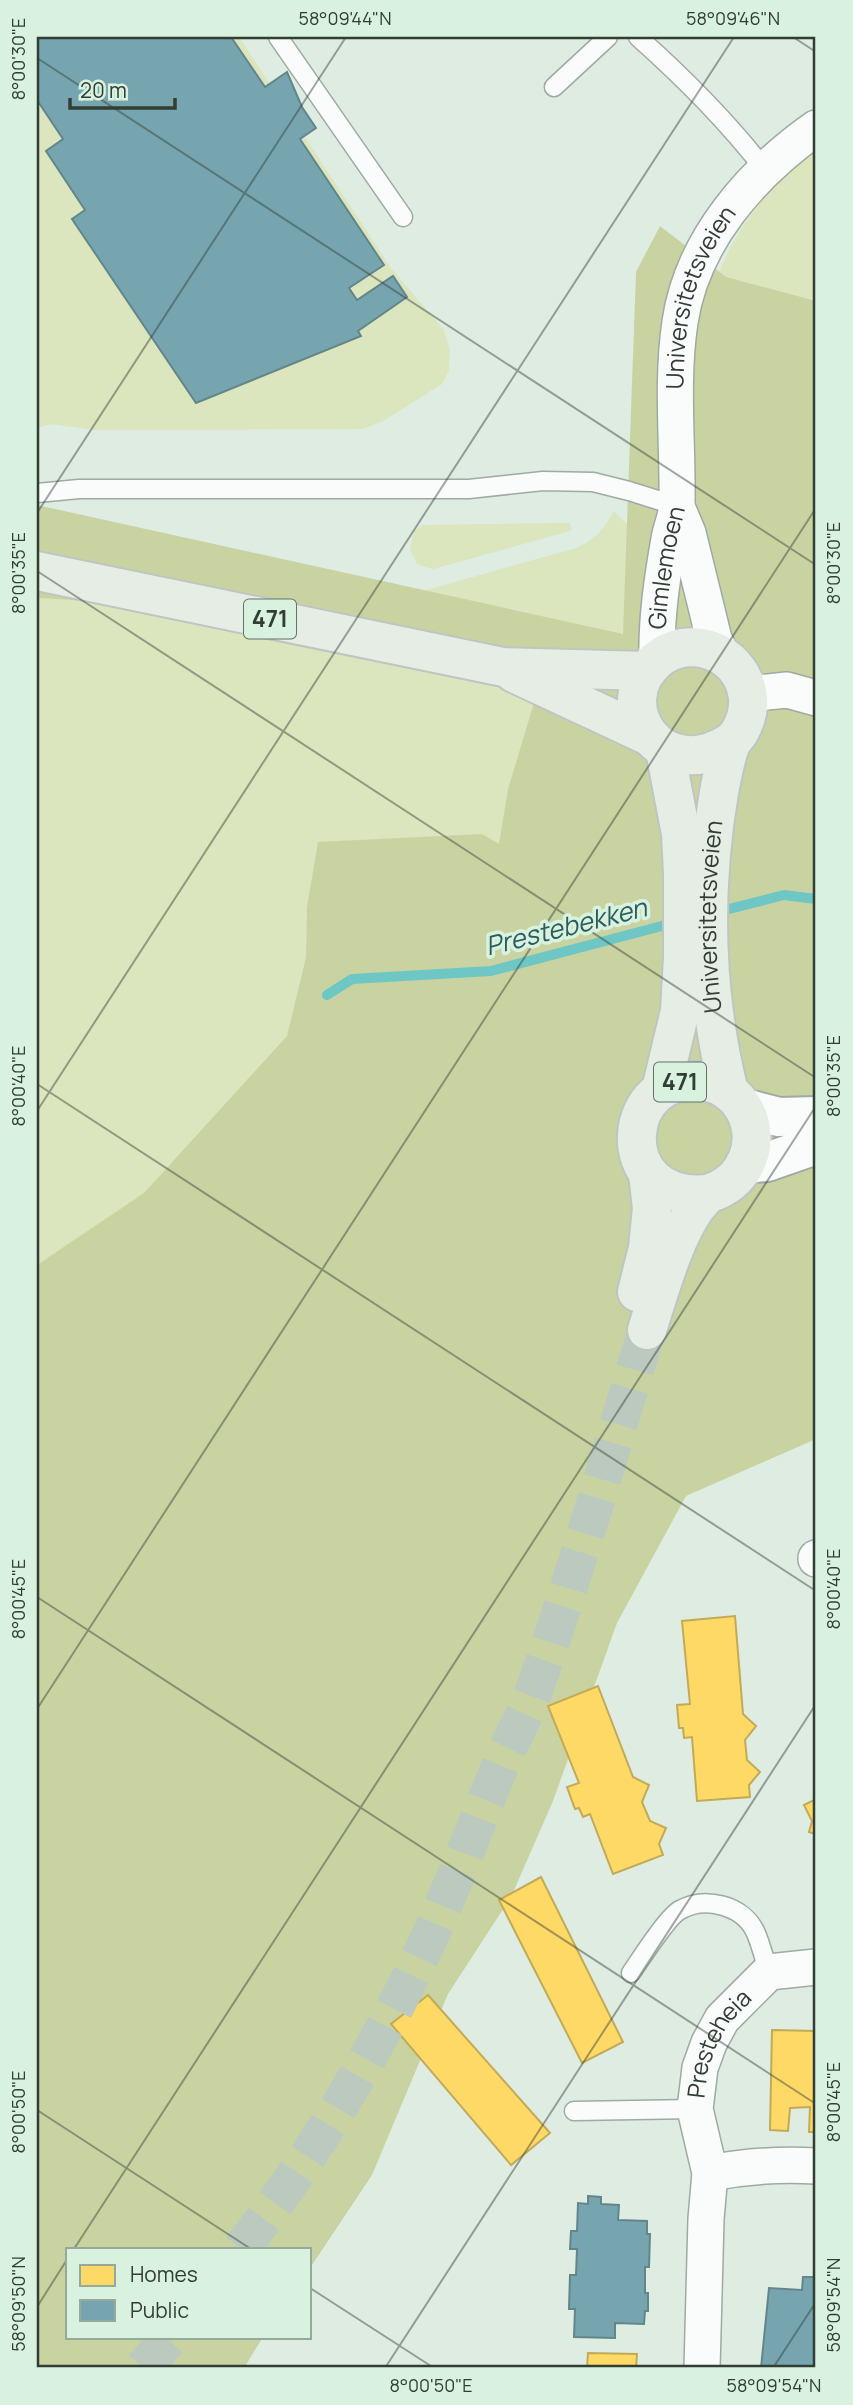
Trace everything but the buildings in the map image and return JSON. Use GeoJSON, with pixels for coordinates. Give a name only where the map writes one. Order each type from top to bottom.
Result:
{"type":"FeatureCollection","features":[{"type":"Feature","properties":{"kind":"main road","name":"471"},"geometry":{"type":"LineString","coordinates":[[37,571],[503,667],[652,666]]}},
{"type":"Feature","properties":{"kind":"main road","name":"471"},"geometry":{"type":"LineString","coordinates":[[657,743],[638,711],[638,697],[652,666],[671,651],[688,647],[705,648],[721,654]]}},
{"type":"Feature","properties":{"kind":"main road"},"geometry":{"type":"LineString","coordinates":[[721,654],[734,665],[743,678],[747,694]]}},
{"type":"Feature","properties":{"kind":"main road","name":"471"},"geometry":{"type":"LineString","coordinates":[[503,667],[681,756],[699,757],[716,752],[731,742],[745,720],[747,694]]}},
{"type":"Feature","properties":{"kind":"main road","name":"Universitetsveien"},"geometry":{"type":"LineString","coordinates":[[731,742],[719,795],[710,860],[709,984],[719,1047],[737,1100]]}},
{"type":"Feature","properties":{"kind":"main road","name":"Universitetsveien"},"geometry":{"type":"LineString","coordinates":[[657,743],[673,794],[681,834],[683,874],[680,1011],[661,1090]]}},
{"type":"Feature","properties":{"kind":"main road","name":"471"},"geometry":{"type":"LineString","coordinates":[[695,1080],[713,1083],[737,1100],[750,1122],[752,1136],[745,1164],[729,1183],[708,1194],[695,1210],[638,1326],[652,1208],[648,1174],[636,1145],[636,1129],[641,1114],[649,1101],[661,1090],[678,1082],[695,1080]]}},
{"type":"Feature","properties":{"kind":"main road"},"geometry":{"type":"LineString","coordinates":[[648,1174],[675,1193],[708,1194]]}},
{"type":"Feature","properties":{"kind":"street","name":"Universitetsveien"},"geometry":{"type":"LineString","coordinates":[[665,503],[680,323],[700,258],[738,197],[765,170],[816,128]]}},
{"type":"Feature","properties":{"kind":"street","name":"Gimlemoen"},"geometry":{"type":"LineString","coordinates":[[665,503],[688,533],[721,654]]}},
{"type":"Feature","properties":{"kind":"street","name":"Gimlemoen"},"geometry":{"type":"LineString","coordinates":[[652,666],[670,536],[665,503]]}},
{"type":"Feature","properties":{"kind":"street"},"geometry":{"type":"LineString","coordinates":[[747,694],[787,690],[816,698]]}},
{"type":"Feature","properties":{"kind":"street"},"geometry":{"type":"LineString","coordinates":[[737,1100],[779,1117],[816,1116]]}},
{"type":"Feature","properties":{"kind":"street"},"geometry":{"type":"LineString","coordinates":[[745,1164],[767,1162],[816,1144]]}},
{"type":"Feature","properties":{"kind":"street","name":"Presteheia"},"geometry":{"type":"LineString","coordinates":[[702,2368],[706,2219],[710,2173],[695,2109],[701,2068],[709,2043],[722,2019],[769,1972],[816,1967]]}},
{"type":"Feature","properties":{"kind":"street"},"geometry":{"type":"LineString","coordinates":[[710,2173],[746,2166],[816,2166]]}},
{"type":"Feature","properties":{"kind":"lane"},"geometry":{"type":"LineString","coordinates":[[278,37],[402,218]]}},
{"type":"Feature","properties":{"kind":"lane"},"geometry":{"type":"LineString","coordinates":[[554,87],[608,37]]}},
{"type":"Feature","properties":{"kind":"lane"},"geometry":{"type":"LineString","coordinates":[[638,37],[723,118],[765,170]]}},
{"type":"Feature","properties":{"kind":"lane"},"geometry":{"type":"LineString","coordinates":[[37,492],[79,489],[469,489],[543,481],[593,482],[665,503]]}},
{"type":"Feature","properties":{"kind":"lane"},"geometry":{"type":"LineString","coordinates":[[631,1973],[651,1943],[679,1910],[709,1902],[733,1909],[754,1929],[769,1972]]}},
{"type":"Feature","properties":{"kind":"lane"},"geometry":{"type":"LineString","coordinates":[[574,2111],[695,2109]]}},
{"type":"Feature","properties":{"kind":"green space"},"geometry":{"type":"Polygon","coordinates":[[[37,37],[239,37],[391,268],[444,330],[450,350],[449,370],[442,384],[383,421],[363,429],[95,430],[50,424],[37,428],[37,37]]]}},
{"type":"Feature","properties":{"kind":"green space"},"geometry":{"type":"Polygon","coordinates":[[[816,150],[816,577],[718,274],[736,238],[758,205],[785,175],[816,150]]]}},
{"type":"Feature","properties":{"kind":"green space"},"geometry":{"type":"Polygon","coordinates":[[[660,226],[726,277],[816,301],[816,1439],[686,1496],[617,1623],[553,1801],[511,1897],[448,1994],[372,2175],[312,2265],[312,2248],[66,2248],[66,2338],[262,2338],[244,2368],[37,2368],[37,1265],[144,1193],[287,1036],[306,957],[307,907],[318,842],[482,834],[499,844],[508,789],[537,693],[201,607],[37,598],[37,505],[623,634],[636,272],[660,226]]]}},
{"type":"Feature","properties":{"kind":"green space"},"geometry":{"type":"Polygon","coordinates":[[[614,511],[638,536],[630,628],[620,635],[391,600],[576,548],[598,533],[614,511]]]}},
{"type":"Feature","properties":{"kind":"green space"},"geometry":{"type":"Polygon","coordinates":[[[570,523],[570,531],[433,569],[417,564],[410,550],[414,531],[423,525],[570,523]]]}},
{"type":"Feature","properties":{"kind":"green space"},"geometry":{"type":"Polygon","coordinates":[[[37,598],[201,607],[537,692],[639,826],[307,906],[306,957],[287,1036],[274,1051],[217,1140],[37,1279],[37,598]]]}},
{"type":"Feature","properties":{"kind":"waterway","name":"Prestebekken"},"geometry":{"type":"LineString","coordinates":[[713,913],[784,895],[816,899]]}},
{"type":"Feature","properties":{"kind":"waterway","name":"Prestebekken"},"geometry":{"type":"LineString","coordinates":[[327,995],[352,979],[491,971],[677,922]]}},
{"type":"Feature","properties":{"kind":"tunnel"},"geometry":{"type":"LineString","coordinates":[[242,2248],[292,2179],[340,2105],[404,1990],[434,1928],[502,1761],[533,1693],[578,1558],[647,1330]]}},
{"type":"Feature","properties":{"kind":"tunnel"},"geometry":{"type":"LineString","coordinates":[[143,2368],[170,2338]]}}]}
